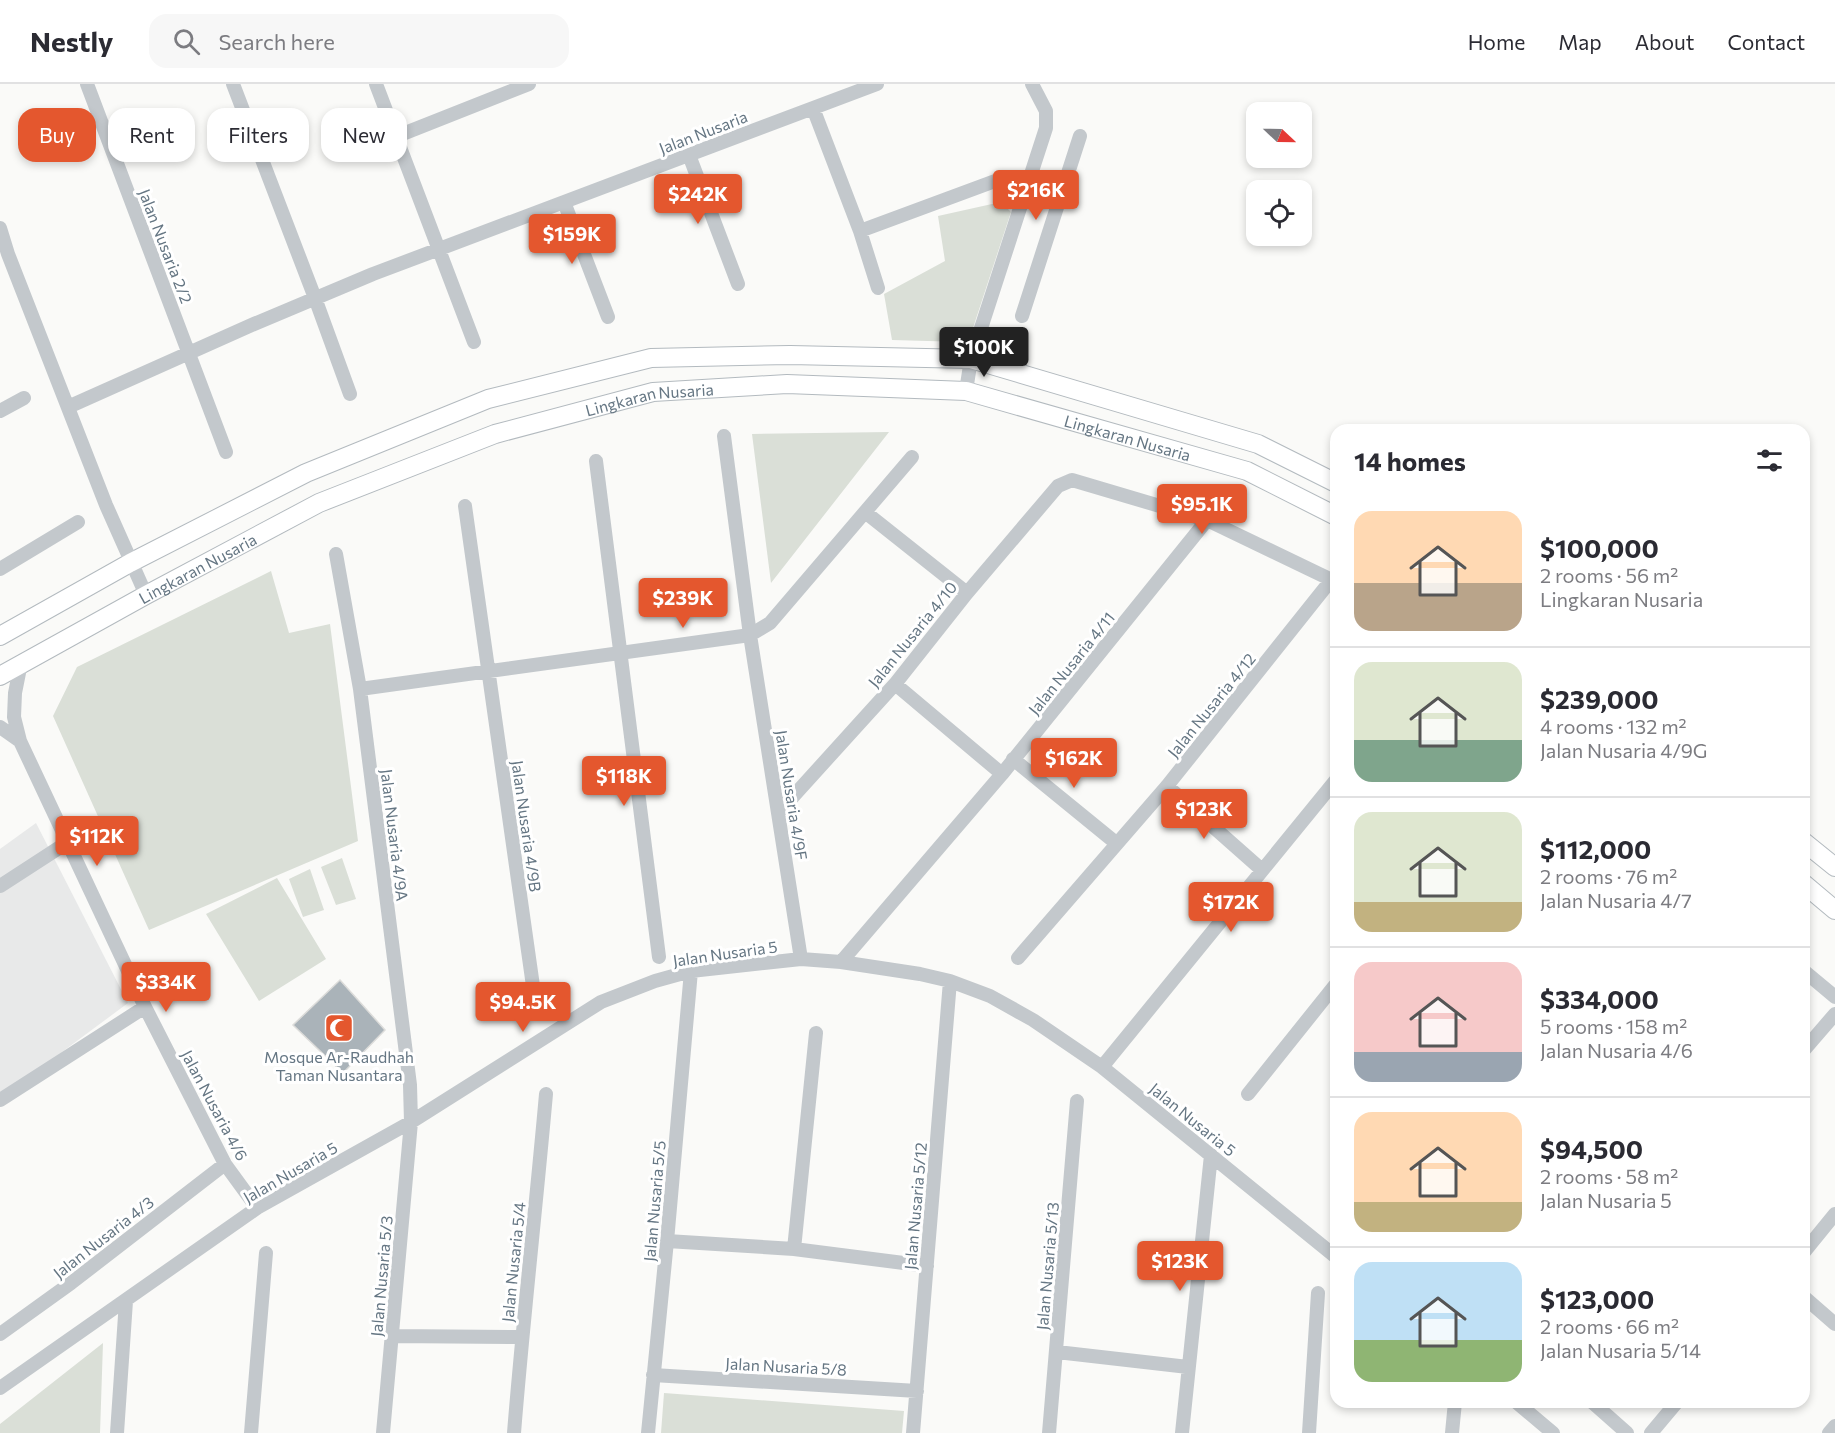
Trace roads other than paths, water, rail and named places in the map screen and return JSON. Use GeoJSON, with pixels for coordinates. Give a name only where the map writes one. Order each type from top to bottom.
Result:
{"type":"FeatureCollection","features":[{"type":"Feature","properties":{"kind":"main road","name":"Lingkaran Nusaria"},"geometry":{"type":"LineString","coordinates":[[0,636],[130,563],[306,473],[488,399],[651,358],[790,355],[971,359],[1258,444],[1330,480]]}},
{"type":"Feature","properties":{"kind":"main road","name":"Lingkaran Nusaria"},"geometry":{"type":"LineString","coordinates":[[0,676],[319,503],[495,434],[653,392],[787,384],[966,392],[1246,471],[1330,513]]}},
{"type":"Feature","properties":{"kind":"main road"},"geometry":{"type":"LineString","coordinates":[[1810,847],[1835,867]]}},
{"type":"Feature","properties":{"kind":"main road"},"geometry":{"type":"LineString","coordinates":[[1810,889],[1835,910]]}},
{"type":"Feature","properties":{"kind":"street","name":"Jalan Nusaria 2/2"},"geometry":{"type":"LineString","coordinates":[[87,84],[226,452]]}},
{"type":"Feature","properties":{"kind":"street"},"geometry":{"type":"LineString","coordinates":[[233,84],[350,394]]}},
{"type":"Feature","properties":{"kind":"street"},"geometry":{"type":"LineString","coordinates":[[376,84],[385,108]]}},
{"type":"Feature","properties":{"kind":"street"},"geometry":{"type":"LineString","coordinates":[[407,132],[529,84]]}},
{"type":"Feature","properties":{"kind":"street","name":"Jalan Nusaria"},"geometry":{"type":"LineString","coordinates":[[68,407],[189,352],[373,274],[877,84]]}},
{"type":"Feature","properties":{"kind":"street"},"geometry":{"type":"LineString","coordinates":[[966,392],[971,359],[1046,128],[1046,111],[1032,84]]}},
{"type":"Feature","properties":{"kind":"street"},"geometry":{"type":"LineString","coordinates":[[813,108],[860,231],[878,288]]}},
{"type":"Feature","properties":{"kind":"street"},"geometry":{"type":"LineString","coordinates":[[1022,316],[1080,136]]}},
{"type":"Feature","properties":{"kind":"street"},"geometry":{"type":"LineString","coordinates":[[689,155],[738,284]]}},
{"type":"Feature","properties":{"kind":"street"},"geometry":{"type":"LineString","coordinates":[[405,162],[474,342]]}},
{"type":"Feature","properties":{"kind":"street"},"geometry":{"type":"LineString","coordinates":[[860,231],[994,181]]}},
{"type":"Feature","properties":{"kind":"street"},"geometry":{"type":"LineString","coordinates":[[564,202],[608,317]]}},
{"type":"Feature","properties":{"kind":"street"},"geometry":{"type":"LineString","coordinates":[[0,228],[4,256],[68,407],[130,563],[146,595]]}},
{"type":"Feature","properties":{"kind":"street"},"geometry":{"type":"LineString","coordinates":[[0,411],[24,398]]}},
{"type":"Feature","properties":{"kind":"street","name":"Jalan Nusaria 4/9F"},"geometry":{"type":"LineString","coordinates":[[724,436],[750,635],[801,959]]}},
{"type":"Feature","properties":{"kind":"street"},"geometry":{"type":"LineString","coordinates":[[360,689],[750,635],[770,623],[912,457]]}},
{"type":"Feature","properties":{"kind":"street"},"geometry":{"type":"LineString","coordinates":[[596,461],[658,957]]}},
{"type":"Feature","properties":{"kind":"street","name":"Jalan Nusaria 4/10"},"geometry":{"type":"LineString","coordinates":[[779,812],[895,684],[967,593],[1058,486],[1072,480],[1207,520]]}},
{"type":"Feature","properties":{"kind":"street","name":"Jalan Nusaria 4/9B"},"geometry":{"type":"LineString","coordinates":[[465,506],[533,986]]}},
{"type":"Feature","properties":{"kind":"street"},"geometry":{"type":"LineString","coordinates":[[865,512],[967,593]]}},
{"type":"Feature","properties":{"kind":"street"},"geometry":{"type":"LineString","coordinates":[[1207,520],[1330,579]]}},
{"type":"Feature","properties":{"kind":"street","name":"Jalan Nusaria 4/11"},"geometry":{"type":"LineString","coordinates":[[842,962],[1002,774],[1207,520]]}},
{"type":"Feature","properties":{"kind":"street"},"geometry":{"type":"LineString","coordinates":[[0,569],[78,522]]}},
{"type":"Feature","properties":{"kind":"street","name":"Jalan Nusaria 4/9A"},"geometry":{"type":"LineString","coordinates":[[336,554],[360,689],[410,1085],[411,1122]]}},
{"type":"Feature","properties":{"kind":"street","name":"Jalan Nusaria 4/12"},"geometry":{"type":"LineString","coordinates":[[1018,958],[1167,786],[1330,586]]}},
{"type":"Feature","properties":{"kind":"street","name":"Jalan Nusaria 4/6"},"geometry":{"type":"LineString","coordinates":[[21,663],[15,693],[14,717],[20,741],[145,1007],[225,1164],[257,1208]]}},
{"type":"Feature","properties":{"kind":"street"},"geometry":{"type":"LineString","coordinates":[[895,684],[1002,774]]}},
{"type":"Feature","properties":{"kind":"street"},"geometry":{"type":"LineString","coordinates":[[0,727],[20,741]]}},
{"type":"Feature","properties":{"kind":"street"},"geometry":{"type":"LineString","coordinates":[[1013,759],[1116,843]]}},
{"type":"Feature","properties":{"kind":"street"},"geometry":{"type":"LineString","coordinates":[[1167,786],[1262,870]]}},
{"type":"Feature","properties":{"kind":"street"},"geometry":{"type":"LineString","coordinates":[[1102,1067],[1330,787]]}},
{"type":"Feature","properties":{"kind":"street"},"geometry":{"type":"LineString","coordinates":[[0,886],[68,842]]}},
{"type":"Feature","properties":{"kind":"street","name":"Jalan Nusaria 5"},"geometry":{"type":"LineString","coordinates":[[0,1388],[257,1208],[411,1122],[601,1002],[655,981],[691,971],[801,959],[842,962],[920,974],[950,981],[990,996],[1033,1020],[1102,1067],[1330,1252]]}},
{"type":"Feature","properties":{"kind":"street","name":"Jalan Nusaria 5/5"},"geometry":{"type":"LineString","coordinates":[[648,1433],[691,971]]}},
{"type":"Feature","properties":{"kind":"street"},"geometry":{"type":"LineString","coordinates":[[1810,976],[1835,997]]}},
{"type":"Feature","properties":{"kind":"street","name":"Jalan Nusaria 5/12"},"geometry":{"type":"LineString","coordinates":[[913,1433],[950,981]]}},
{"type":"Feature","properties":{"kind":"street"},"geometry":{"type":"LineString","coordinates":[[1248,1094],[1330,992]]}},
{"type":"Feature","properties":{"kind":"street"},"geometry":{"type":"LineString","coordinates":[[0,1100],[145,1007]]}},
{"type":"Feature","properties":{"kind":"street"},"geometry":{"type":"LineString","coordinates":[[1810,1043],[1835,1014]]}},
{"type":"Feature","properties":{"kind":"street"},"geometry":{"type":"LineString","coordinates":[[794,1249],[816,1033]]}},
{"type":"Feature","properties":{"kind":"street","name":"Jalan Nusaria 5/4"},"geometry":{"type":"LineString","coordinates":[[514,1433],[546,1094]]}},
{"type":"Feature","properties":{"kind":"street","name":"Jalan Nusaria 5/13"},"geometry":{"type":"LineString","coordinates":[[1049,1433],[1077,1101]]}},
{"type":"Feature","properties":{"kind":"street","name":"Jalan Nusaria 5/3"},"geometry":{"type":"LineString","coordinates":[[383,1433],[411,1122]]}},
{"type":"Feature","properties":{"kind":"street"},"geometry":{"type":"LineString","coordinates":[[1182,1433],[1211,1155]]}},
{"type":"Feature","properties":{"kind":"street","name":"Jalan Nusaria 4/3"},"geometry":{"type":"LineString","coordinates":[[0,1334],[71,1283],[225,1164]]}},
{"type":"Feature","properties":{"kind":"street"},"geometry":{"type":"LineString","coordinates":[[1810,1245],[1835,1214]]}},
{"type":"Feature","properties":{"kind":"street"},"geometry":{"type":"LineString","coordinates":[[667,1241],[794,1249],[927,1266]]}},
{"type":"Feature","properties":{"kind":"street"},"geometry":{"type":"LineString","coordinates":[[251,1433],[266,1253]]}},
{"type":"Feature","properties":{"kind":"street"},"geometry":{"type":"LineString","coordinates":[[1309,1433],[1318,1293]]}},
{"type":"Feature","properties":{"kind":"street"},"geometry":{"type":"LineString","coordinates":[[117,1433],[126,1301]]}},
{"type":"Feature","properties":{"kind":"street"},"geometry":{"type":"LineString","coordinates":[[1810,1302],[1835,1324]]}},
{"type":"Feature","properties":{"kind":"street"},"geometry":{"type":"LineString","coordinates":[[392,1336],[522,1337]]}},
{"type":"Feature","properties":{"kind":"street"},"geometry":{"type":"LineString","coordinates":[[1057,1352],[1188,1367]]}},
{"type":"Feature","properties":{"kind":"street","name":"Jalan Nusaria 5/8"},"geometry":{"type":"LineString","coordinates":[[654,1375],[917,1391]]}},
{"type":"Feature","properties":{"kind":"street"},"geometry":{"type":"LineString","coordinates":[[1452,1433],[1454,1408]]}},
{"type":"Feature","properties":{"kind":"street"},"geometry":{"type":"LineString","coordinates":[[1523,1408],[1553,1433]]}},
{"type":"Feature","properties":{"kind":"street"},"geometry":{"type":"LineString","coordinates":[[1599,1408],[1627,1433]]}},
{"type":"Feature","properties":{"kind":"street"},"geometry":{"type":"LineString","coordinates":[[1651,1433],[1672,1408]]}},
{"type":"Feature","properties":{"kind":"street"},"geometry":{"type":"LineString","coordinates":[[1829,1433],[1835,1426]]}},
{"type":"Feature","properties":{"kind":"place","name":"Mosque Ar-Raudhah Taman Nusantara"},"geometry":{"type":"Point","coordinates":[339,1028]}}]}
